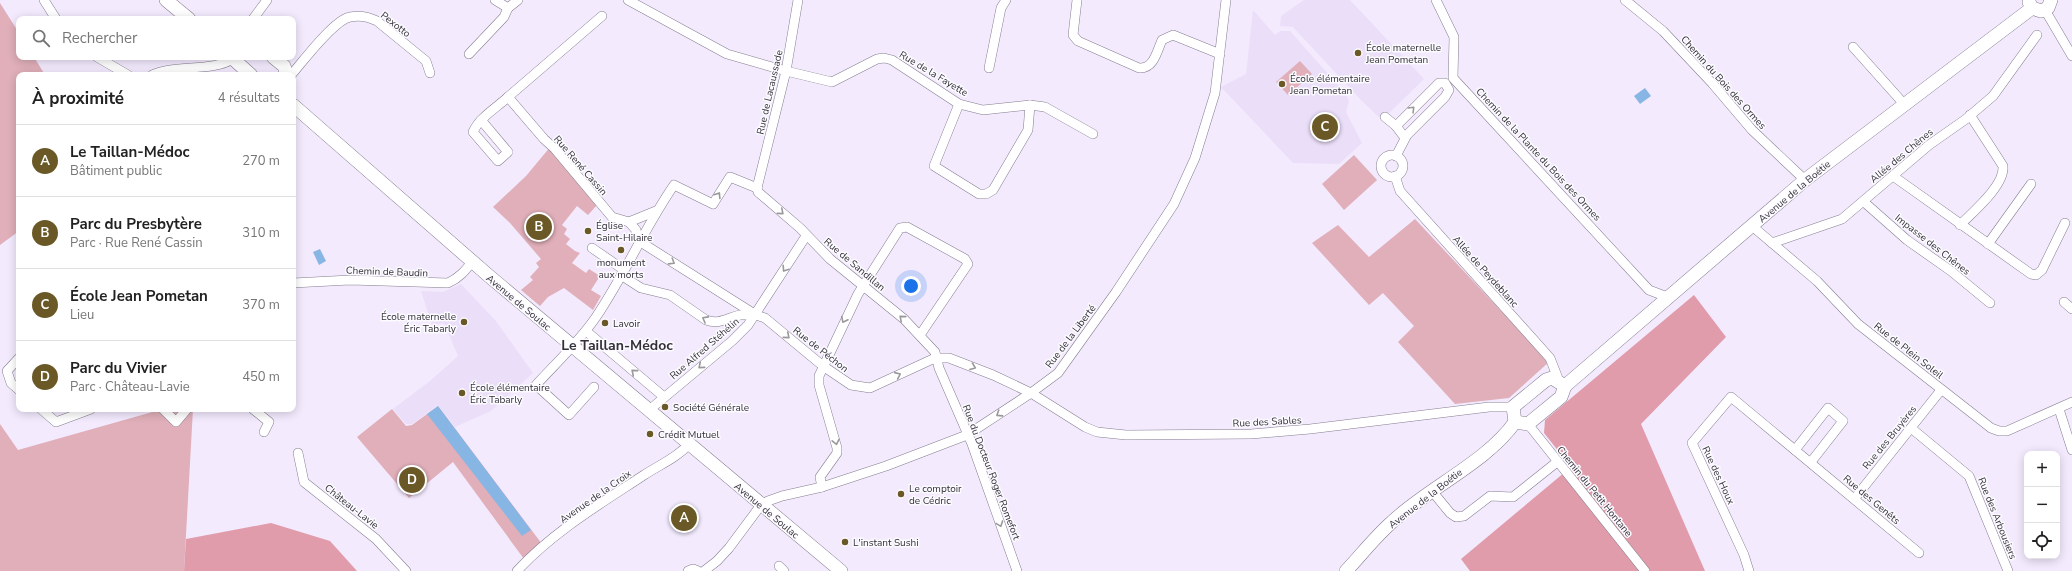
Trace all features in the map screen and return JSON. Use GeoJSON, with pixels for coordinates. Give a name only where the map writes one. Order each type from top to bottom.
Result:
{"type":"FeatureCollection","features":[{"type":"Feature","properties":{"kind":"main road"},"geometry":{"type":"LineString","coordinates":[[166,0],[185,16]]}},
{"type":"Feature","properties":{"kind":"main road","name":"Avenue de la Boétie"},"geometry":{"type":"LineString","coordinates":[[1346,571],[1392,522],[1482,455],[1518,426],[1561,397],[1562,384],[1670,298],[1806,180],[1904,104],[2039,5]]}},
{"type":"Feature","properties":{"kind":"main road"},"geometry":{"type":"LineString","coordinates":[[234,60],[248,72]]}},
{"type":"Feature","properties":{"kind":"main road"},"geometry":{"type":"LineString","coordinates":[[277,60],[284,66],[287,72]]}},
{"type":"Feature","properties":{"kind":"main road","name":"Avenue de Soulac"},"geometry":{"type":"LineString","coordinates":[[296,108],[472,262],[648,411],[841,571]]}},
{"type":"Feature","properties":{"kind":"main road"},"geometry":{"type":"LineString","coordinates":[[1518,426],[1513,407],[1546,380],[1552,378],[1562,384]]}},
{"type":"Feature","properties":{"kind":"street"},"geometry":{"type":"LineString","coordinates":[[44,0],[54,16]]}},
{"type":"Feature","properties":{"kind":"street"},"geometry":{"type":"LineString","coordinates":[[255,16],[267,0]]}},
{"type":"Feature","properties":{"kind":"street"},"geometry":{"type":"LineString","coordinates":[[495,0],[508,8]]}},
{"type":"Feature","properties":{"kind":"street"},"geometry":{"type":"LineString","coordinates":[[469,54],[504,17],[508,8],[518,0]]}},
{"type":"Feature","properties":{"kind":"street"},"geometry":{"type":"LineString","coordinates":[[628,0],[727,54],[786,71]]}},
{"type":"Feature","properties":{"kind":"street","name":"Rue de Lacaussade"},"geometry":{"type":"LineString","coordinates":[[758,188],[786,71],[798,0]]}},
{"type":"Feature","properties":{"kind":"street"},"geometry":{"type":"LineString","coordinates":[[989,68],[1001,8],[1006,0]]}},
{"type":"Feature","properties":{"kind":"street"},"geometry":{"type":"LineString","coordinates":[[1077,0],[1074,35],[1078,41],[1139,68],[1143,68],[1151,64],[1162,40],[1173,35],[1220,54]]}},
{"type":"Feature","properties":{"kind":"street","name":"Rue de la Liberté"},"geometry":{"type":"LineString","coordinates":[[704,571],[717,562],[762,505],[782,496],[822,487],[886,466],[967,435],[1031,393],[1058,373],[1116,292],[1174,204],[1195,158],[1215,93],[1226,0]]}},
{"type":"Feature","properties":{"kind":"street","name":"Chemin de la Plante du Bois des Ormes"},"geometry":{"type":"LineString","coordinates":[[1436,0],[1454,37],[1453,78],[1649,290],[1670,298]]}},
{"type":"Feature","properties":{"kind":"street","name":"Chemin du Bois des Ormes"},"geometry":{"type":"LineString","coordinates":[[1625,0],[1663,31],[1712,83],[1752,130],[1806,180]]}},
{"type":"Feature","properties":{"kind":"street"},"geometry":{"type":"LineString","coordinates":[[2039,5],[2072,56]]}},
{"type":"Feature","properties":{"kind":"street"},"geometry":{"type":"LineString","coordinates":[[482,120],[602,16]]}},
{"type":"Feature","properties":{"kind":"street","name":"Pexotto"},"geometry":{"type":"LineString","coordinates":[[294,72],[330,30],[349,17],[368,17],[377,21],[426,61],[430,73]]}},
{"type":"Feature","properties":{"kind":"street","name":"Allée des Chênes"},"geometry":{"type":"LineString","coordinates":[[1772,243],[1842,219],[1864,202],[1929,144],[1970,115],[1993,96],[2037,35]]}},
{"type":"Feature","properties":{"kind":"street"},"geometry":{"type":"LineString","coordinates":[[1853,47],[1904,104]]}},
{"type":"Feature","properties":{"kind":"street","name":"Rue de la Fayette"},"geometry":{"type":"LineString","coordinates":[[786,71],[832,82],[877,59],[884,58],[892,60],[959,104],[983,110],[1030,105],[1045,107],[1093,134]]}},
{"type":"Feature","properties":{"kind":"street"},"geometry":{"type":"LineString","coordinates":[[102,60],[123,72]]}},
{"type":"Feature","properties":{"kind":"street"},"geometry":{"type":"LineString","coordinates":[[166,72],[188,67],[225,64],[230,60]]}},
{"type":"Feature","properties":{"kind":"street"},"geometry":{"type":"LineString","coordinates":[[1396,126],[1439,83],[1442,82],[1448,86],[1445,97],[1405,138],[1396,156]]}},
{"type":"Feature","properties":{"kind":"street","name":"Rue René Cassin"},"geometry":{"type":"LineString","coordinates":[[508,97],[544,140],[555,148],[612,217],[629,222]]}},
{"type":"Feature","properties":{"kind":"street"},"geometry":{"type":"LineString","coordinates":[[959,104],[934,166],[979,194],[986,194],[993,190],[1028,130],[1030,105]]}},
{"type":"Feature","properties":{"kind":"street"},"geometry":{"type":"LineString","coordinates":[[1960,225],[1995,188],[2004,172],[2003,166],[1970,115]]}},
{"type":"Feature","properties":{"kind":"street"},"geometry":{"type":"LineString","coordinates":[[1385,117],[1396,126],[1405,138]]}},
{"type":"Feature","properties":{"kind":"street"},"geometry":{"type":"LineString","coordinates":[[1388,155],[1396,156],[1402,162],[1403,168],[1400,174],[1395,176],[1386,176],[1381,171],[1380,166],[1382,160],[1388,155]]}},
{"type":"Feature","properties":{"kind":"street","name":"Allée de Peydeblanc"},"geometry":{"type":"LineString","coordinates":[[1395,176],[1400,190],[1550,358],[1562,384]]}},
{"type":"Feature","properties":{"kind":"street"},"geometry":{"type":"LineString","coordinates":[[1893,176],[2031,274],[2036,275],[2042,270],[2065,223]]}},
{"type":"Feature","properties":{"kind":"street"},"geometry":{"type":"LineString","coordinates":[[594,388],[569,415],[536,386],[586,331],[622,273],[656,211],[674,185],[713,204],[730,177],[758,188]]}},
{"type":"Feature","properties":{"kind":"street"},"geometry":{"type":"LineString","coordinates":[[1988,244],[2031,184]]}},
{"type":"Feature","properties":{"kind":"street","name":"Rue de Sandillan"},"geometry":{"type":"LineString","coordinates":[[758,188],[758,192],[830,259],[920,335],[935,352],[935,358]]}},
{"type":"Feature","properties":{"kind":"street","name":"Impasse des Chênes"},"geometry":{"type":"LineString","coordinates":[[1864,202],[1907,240],[1951,271],[1990,303]]}},
{"type":"Feature","properties":{"kind":"street"},"geometry":{"type":"LineString","coordinates":[[639,241],[636,230],[629,222],[656,211]]}},
{"type":"Feature","properties":{"kind":"street","name":"Rue de Plein Soleil"},"geometry":{"type":"LineString","coordinates":[[1752,226],[1817,281],[1858,324],[1991,428],[1999,431],[2007,431],[2072,402]]}},
{"type":"Feature","properties":{"kind":"street"},"geometry":{"type":"LineString","coordinates":[[822,487],[820,477],[837,453],[837,448],[819,385],[819,376],[840,329],[863,286],[900,228],[907,227],[912,229],[965,258],[968,264],[920,335]]}},
{"type":"Feature","properties":{"kind":"street","name":"Rue Alfred Stéhélin"},"geometry":{"type":"LineString","coordinates":[[648,411],[732,341],[748,325],[756,315],[806,236]]}},
{"type":"Feature","properties":{"kind":"street","name":"Rue de Péchon"},"geometry":{"type":"LineString","coordinates":[[639,241],[756,315],[765,318],[823,366],[851,385],[870,388],[935,358]]}},
{"type":"Feature","properties":{"kind":"street"},"geometry":{"type":"LineString","coordinates":[[592,248],[641,288],[670,294],[706,320],[718,322],[739,315],[756,315]]}},
{"type":"Feature","properties":{"kind":"street","name":"Chemin de Baudin"},"geometry":{"type":"LineString","coordinates":[[296,283],[350,280],[448,283],[456,279],[472,262]]}},
{"type":"Feature","properties":{"kind":"street"},"geometry":{"type":"LineString","coordinates":[[2064,302],[2072,309]]}},
{"type":"Feature","properties":{"kind":"street"},"geometry":{"type":"LineString","coordinates":[[586,331],[664,397]]}},
{"type":"Feature","properties":{"kind":"street"},"geometry":{"type":"LineString","coordinates":[[935,358],[949,358],[993,375],[1031,393]]}},
{"type":"Feature","properties":{"kind":"street","name":"Rue du Docteur Roger Romefort"},"geometry":{"type":"LineString","coordinates":[[935,358],[967,435],[1017,571]]}},
{"type":"Feature","properties":{"kind":"street"},"geometry":{"type":"LineString","coordinates":[[16,361],[7,370],[11,383],[16,387]]}},
{"type":"Feature","properties":{"kind":"street","name":"Rue des Bruyères"},"geometry":{"type":"LineString","coordinates":[[1854,498],[1941,390]]}},
{"type":"Feature","properties":{"kind":"street","name":"Rue des Sables"},"geometry":{"type":"LineString","coordinates":[[1031,393],[1086,427],[1097,432],[1126,435],[1258,433],[1310,429],[1490,407],[1513,407]]}},
{"type":"Feature","properties":{"kind":"street","name":"Rue des Genêts"},"geometry":{"type":"LineString","coordinates":[[1731,397],[1919,553]]}},
{"type":"Feature","properties":{"kind":"street","name":"Rue des Houx"},"geometry":{"type":"LineString","coordinates":[[1731,397],[1692,443],[1744,555],[1749,571]]}},
{"type":"Feature","properties":{"kind":"street"},"geometry":{"type":"LineString","coordinates":[[1796,450],[1828,408],[1843,421],[1811,462]]}},
{"type":"Feature","properties":{"kind":"street"},"geometry":{"type":"LineString","coordinates":[[2059,409],[2072,450]]}},
{"type":"Feature","properties":{"kind":"street"},"geometry":{"type":"LineString","coordinates":[[44,412],[56,422],[84,412]]}},
{"type":"Feature","properties":{"kind":"street"},"geometry":{"type":"LineString","coordinates":[[166,412],[176,422],[184,412]]}},
{"type":"Feature","properties":{"kind":"street"},"geometry":{"type":"LineString","coordinates":[[257,412],[269,422],[264,432]]}},
{"type":"Feature","properties":{"kind":"street","name":"Chemin du Petit Hontane"},"geometry":{"type":"LineString","coordinates":[[1518,426],[1557,462],[1645,571]]}},
{"type":"Feature","properties":{"kind":"street","name":"Rue des Arbousiers"},"geometry":{"type":"LineString","coordinates":[[1911,428],[1969,476],[2008,571]]}},
{"type":"Feature","properties":{"kind":"street","name":"Avenue de la Croix"},"geometry":{"type":"LineString","coordinates":[[517,571],[557,535],[656,467],[681,452],[689,444]]}},
{"type":"Feature","properties":{"kind":"street","name":"Château-Lavie"},"geometry":{"type":"LineString","coordinates":[[298,453],[304,482],[376,539],[406,571]]}},
{"type":"Feature","properties":{"kind":"street"},"geometry":{"type":"LineString","coordinates":[[1432,491],[1450,513],[1456,517],[1464,516],[1490,496],[1513,496],[1557,462]]}},
{"type":"Feature","properties":{"kind":"street"},"geometry":{"type":"LineString","coordinates":[[688,571],[693,569],[698,571]]}},
{"type":"Feature","properties":{"kind":"shaded area","name":"École maternelle Jean Pometan"},"geometry":{"type":"Polygon","coordinates":[[[1304,0],[1350,0],[1424,79],[1382,120],[1361,100],[1293,27],[1280,26],[1281,16],[1304,0]]]}},
{"type":"Feature","properties":{"kind":"shaded area"},"geometry":{"type":"Polygon","coordinates":[[[0,3],[16,28],[16,60],[36,60],[43,72],[16,72],[16,233],[0,245],[0,3]]]}},
{"type":"Feature","properties":{"kind":"shaded area","name":"École élémentaire Jean Pometan"},"geometry":{"type":"Polygon","coordinates":[[[1253,10],[1275,35],[1280,31],[1290,31],[1346,94],[1349,102],[1346,112],[1362,143],[1339,164],[1293,163],[1221,87],[1246,74],[1253,10]]]}},
{"type":"Feature","properties":{"kind":"shaded area"},"geometry":{"type":"Polygon","coordinates":[[[1300,61],[1312,74],[1288,95],[1276,82],[1300,61]]]}},
{"type":"Feature","properties":{"kind":"shaded area"},"geometry":{"type":"Polygon","coordinates":[[[551,146],[597,205],[588,215],[577,206],[562,225],[567,229],[564,234],[570,239],[566,244],[580,253],[572,263],[586,273],[589,269],[600,276],[591,290],[601,296],[593,310],[564,288],[548,297],[540,306],[521,290],[533,280],[530,277],[539,267],[536,263],[541,259],[510,223],[493,207],[526,176],[551,146]]]}},
{"type":"Feature","properties":{"kind":"shaded area"},"geometry":{"type":"Polygon","coordinates":[[[1354,155],[1377,180],[1344,210],[1322,184],[1354,155]]]}},
{"type":"Feature","properties":{"kind":"shaded area"},"geometry":{"type":"Polygon","coordinates":[[[1415,219],[1549,362],[1509,398],[1455,404],[1398,342],[1414,326],[1383,293],[1369,305],[1312,243],[1338,225],[1369,257],[1415,219]]]}},
{"type":"Feature","properties":{"kind":"shaded area","name":"École élémentaire Éric Tabarly"},"geometry":{"type":"Polygon","coordinates":[[[461,284],[496,321],[533,373],[491,411],[455,427],[438,405],[412,424],[406,424],[393,409],[430,381],[458,356],[444,323],[432,325],[421,291],[443,292],[461,284]]]}},
{"type":"Feature","properties":{"kind":"shaded area"},"geometry":{"type":"Polygon","coordinates":[[[1694,295],[1726,337],[1641,424],[1705,571],[1470,571],[1461,559],[1571,467],[1544,433],[1545,420],[1694,295]]]}},
{"type":"Feature","properties":{"kind":"shaded area"},"geometry":{"type":"Polygon","coordinates":[[[438,406],[542,544],[524,559],[453,462],[409,498],[357,437],[392,409],[406,426],[412,425],[438,406]]]}},
{"type":"Feature","properties":{"kind":"shaded area"},"geometry":{"type":"Polygon","coordinates":[[[152,412],[193,412],[184,571],[0,571],[0,424],[18,450],[152,412]]]}},
{"type":"Feature","properties":{"kind":"shaded area"},"geometry":{"type":"Polygon","coordinates":[[[271,523],[330,541],[357,571],[184,571],[186,539],[271,523]]]}},
{"type":"Feature","properties":{"kind":"water"},"geometry":{"type":"Polygon","coordinates":[[[1645,88],[1651,96],[1640,104],[1634,96],[1645,88]]]}},
{"type":"Feature","properties":{"kind":"water"},"geometry":{"type":"Polygon","coordinates":[[[320,249],[326,261],[319,265],[313,252],[320,249]]]}},
{"type":"Feature","properties":{"kind":"water"},"geometry":{"type":"Polygon","coordinates":[[[438,406],[531,530],[522,536],[427,414],[438,406]]]}},
{"type":"Feature","properties":{"kind":"place","name":"École maternelle Jean Pometan"},"geometry":{"type":"Point","coordinates":[1358,53]}},
{"type":"Feature","properties":{"kind":"place","name":"École élémentaire Jean Pometan"},"geometry":{"type":"Point","coordinates":[1282,84]}},
{"type":"Feature","properties":{"kind":"place","name":"École Jean Pometan"},"geometry":{"type":"Point","coordinates":[1325,127]}},
{"type":"Feature","properties":{"kind":"place","name":"Parc du Presbytère"},"geometry":{"type":"Point","coordinates":[539,227]}},
{"type":"Feature","properties":{"kind":"place","name":"Église Saint-Hilaire"},"geometry":{"type":"Point","coordinates":[588,231]}},
{"type":"Feature","properties":{"kind":"place","name":"monument aux morts"},"geometry":{"type":"Point","coordinates":[621,250]}},
{"type":"Feature","properties":{"kind":"place","name":"École maternelle Éric Tabarly"},"geometry":{"type":"Point","coordinates":[464,322]}},
{"type":"Feature","properties":{"kind":"place","name":"Lavoir"},"geometry":{"type":"Point","coordinates":[605,323]}},
{"type":"Feature","properties":{"kind":"place","name":"École élémentaire Éric Tabarly"},"geometry":{"type":"Point","coordinates":[462,393]}},
{"type":"Feature","properties":{"kind":"place","name":"Société Générale"},"geometry":{"type":"Point","coordinates":[665,407]}},
{"type":"Feature","properties":{"kind":"place","name":"Crédit Mutuel"},"geometry":{"type":"Point","coordinates":[650,434]}},
{"type":"Feature","properties":{"kind":"place","name":"Parc du Vivier"},"geometry":{"type":"Point","coordinates":[412,480]}},
{"type":"Feature","properties":{"kind":"place","name":"Le comptoir de Cédric"},"geometry":{"type":"Point","coordinates":[901,494]}},
{"type":"Feature","properties":{"kind":"place","name":"Le Taillan-Médoc"},"geometry":{"type":"Point","coordinates":[684,518]}},
{"type":"Feature","properties":{"kind":"place","name":"L'instant Sushi"},"geometry":{"type":"Point","coordinates":[845,542]}},
{"type":"Feature","properties":{"kind":"district","name":"Le Taillan-Médoc"},"geometry":{"type":"Point","coordinates":[617,345]}}]}
